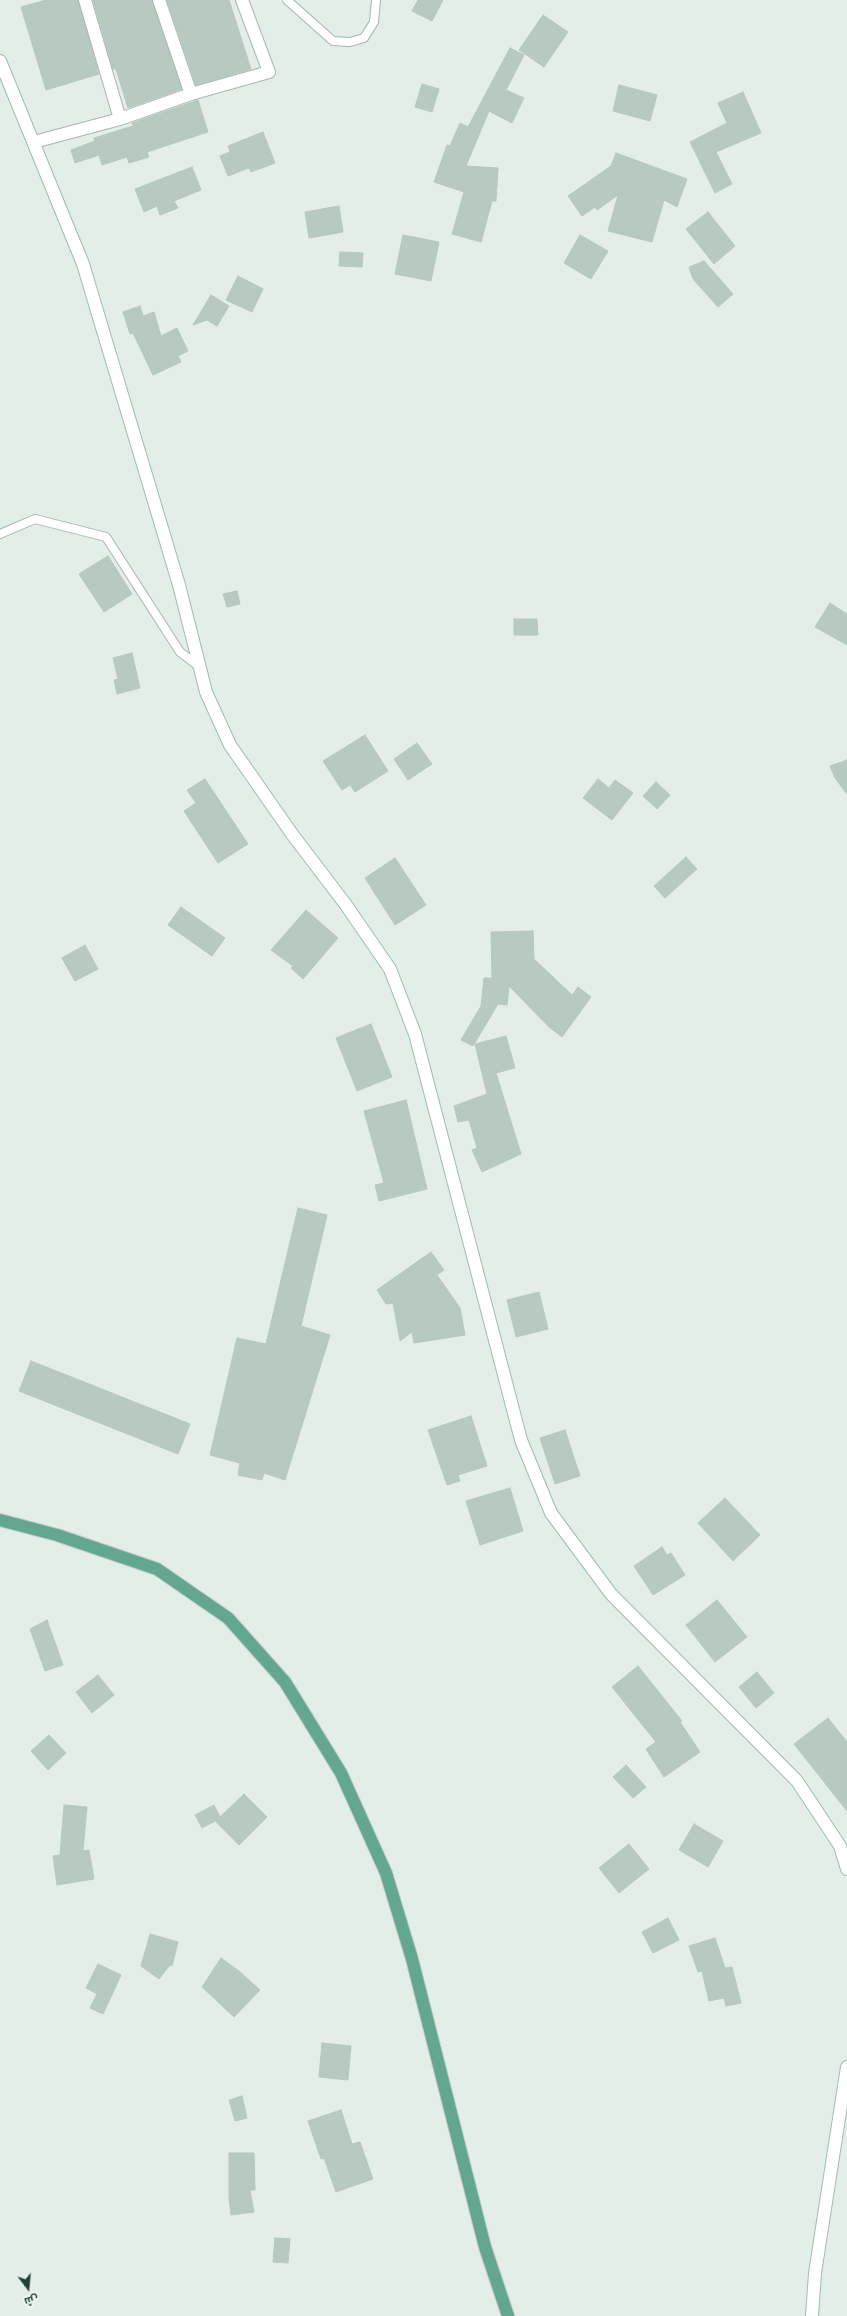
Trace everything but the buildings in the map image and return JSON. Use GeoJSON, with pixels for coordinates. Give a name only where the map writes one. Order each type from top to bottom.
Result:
{"type":"FeatureCollection","features":[{"type":"Feature","properties":{"kind":"main road"},"geometry":{"type":"LineString","coordinates":[[85,0],[120,119]]}},
{"type":"Feature","properties":{"kind":"main road"},"geometry":{"type":"LineString","coordinates":[[159,0],[191,94]]}},
{"type":"Feature","properties":{"kind":"main road"},"geometry":{"type":"LineString","coordinates":[[34,142],[120,119],[191,94],[269,72],[242,0]]}},
{"type":"Feature","properties":{"kind":"main road"},"geometry":{"type":"LineString","coordinates":[[0,61],[83,264],[179,585],[206,692],[230,745],[292,834],[346,905],[390,969],[415,1034],[521,1440],[551,1513],[611,1594],[797,1781],[840,1846],[847,1869]]}},
{"type":"Feature","properties":{"kind":"main road"},"geometry":{"type":"LineString","coordinates":[[0,1520],[57,1535],[158,1569],[228,1618],[285,1682],[340,1773],[386,1873],[412,1959],[485,2247],[508,2316]]}},
{"type":"Feature","properties":{"kind":"main road"},"geometry":{"type":"LineString","coordinates":[[812,2316],[815,2273],[847,2067]]}},
{"type":"Feature","properties":{"kind":"lane"},"geometry":{"type":"LineString","coordinates":[[287,0],[333,41],[350,42],[364,38],[371,28],[374,22],[376,0]]}},
{"type":"Feature","properties":{"kind":"lane"},"geometry":{"type":"LineString","coordinates":[[0,534],[35,519],[106,537],[180,652],[200,667]]}}]}
